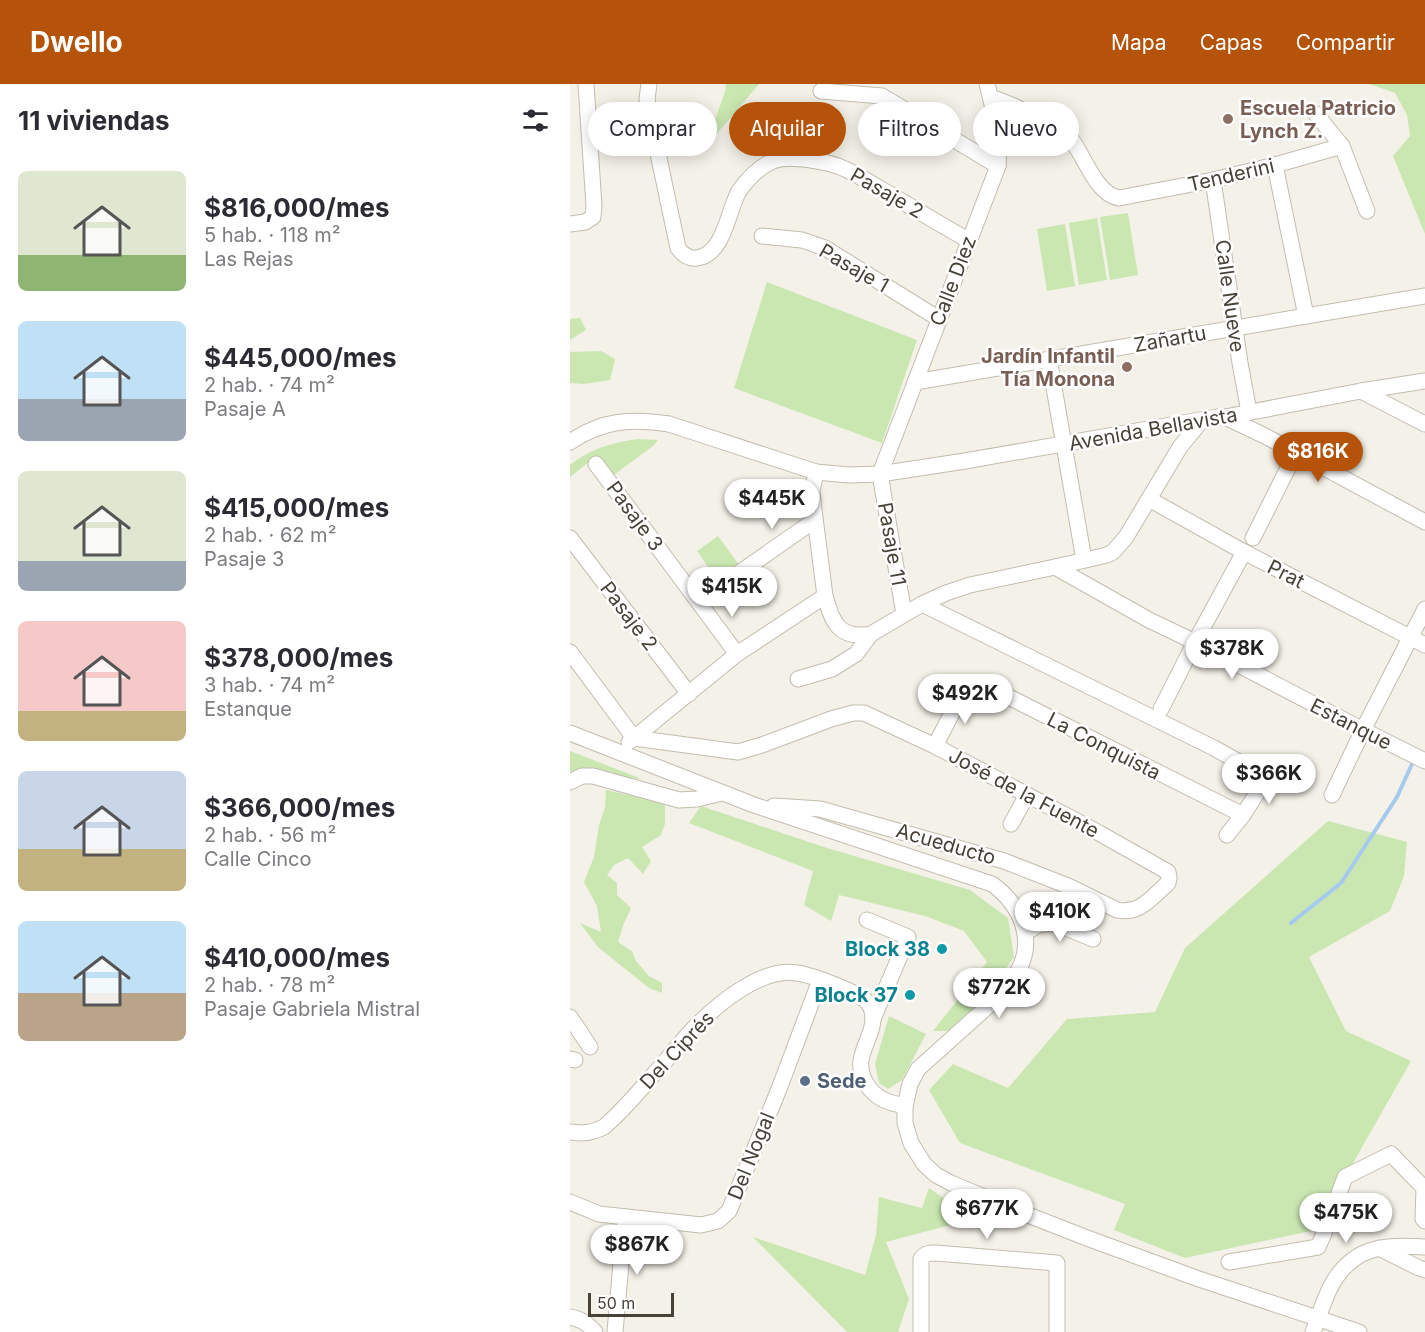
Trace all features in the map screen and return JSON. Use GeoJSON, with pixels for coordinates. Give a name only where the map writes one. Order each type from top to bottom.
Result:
{"type":"FeatureCollection","features":[{"type":"Feature","properties":{"kind":"street"},"geometry":{"type":"LineString","coordinates":[[570,224],[585,222],[592,217],[594,206],[586,84]]}},
{"type":"Feature","properties":{"kind":"street","name":"Pasaje 2"},"geometry":{"type":"LineString","coordinates":[[649,84],[647,99],[649,111],[678,248],[685,255],[694,258],[714,250],[738,193],[746,181],[757,170],[775,160],[784,158],[805,159],[843,168],[968,240]]}},
{"type":"Feature","properties":{"kind":"street","name":"Calle Diez"},"geometry":{"type":"LineString","coordinates":[[880,474],[998,166],[998,145],[989,90]]}},
{"type":"Feature","properties":{"kind":"street","name":"Tenderini"},"geometry":{"type":"LineString","coordinates":[[989,90],[1061,130],[1070,138],[1102,189],[1112,197],[1119,198],[1214,180],[1342,146]]}},
{"type":"Feature","properties":{"kind":"street"},"geometry":{"type":"LineString","coordinates":[[821,91],[882,96],[998,166]]}},
{"type":"Feature","properties":{"kind":"street"},"geometry":{"type":"LineString","coordinates":[[1316,114],[1342,146],[1367,211]]}},
{"type":"Feature","properties":{"kind":"street"},"geometry":{"type":"LineString","coordinates":[[1275,165],[1305,316]]}},
{"type":"Feature","properties":{"kind":"street","name":"Calle Nueve"},"geometry":{"type":"LineString","coordinates":[[1214,180],[1249,412]]}},
{"type":"Feature","properties":{"kind":"street","name":"Pasaje 1"},"geometry":{"type":"LineString","coordinates":[[762,236],[802,240],[825,248],[939,319]]}},
{"type":"Feature","properties":{"kind":"street","name":"Zañartu"},"geometry":{"type":"LineString","coordinates":[[915,382],[1425,296]]}},
{"type":"Feature","properties":{"kind":"street"},"geometry":{"type":"LineString","coordinates":[[1049,359],[1084,560]]}},
{"type":"Feature","properties":{"kind":"street","name":"Avenida Bellavista"},"geometry":{"type":"LineString","coordinates":[[570,442],[594,429],[620,421],[645,420],[669,424],[816,472],[849,475],[880,474],[1225,417],[1425,381]]}},
{"type":"Feature","properties":{"kind":"street"},"geometry":{"type":"LineString","coordinates":[[1361,391],[1425,424]]}},
{"type":"Feature","properties":{"kind":"street"},"geometry":{"type":"LineString","coordinates":[[1225,417],[1296,452],[1425,522]]}},
{"type":"Feature","properties":{"kind":"street"},"geometry":{"type":"LineString","coordinates":[[798,679],[832,669],[856,654],[871,634],[922,604],[946,593],[970,585],[1113,552],[1126,537],[1180,447],[1202,420]]}},
{"type":"Feature","properties":{"kind":"street"},"geometry":{"type":"LineString","coordinates":[[1253,538],[1296,452]]}},
{"type":"Feature","properties":{"kind":"street","name":"Pasaje 3"},"geometry":{"type":"LineString","coordinates":[[596,464],[737,654]]}},
{"type":"Feature","properties":{"kind":"street"},"geometry":{"type":"LineString","coordinates":[[816,472],[812,491],[825,596],[830,614],[841,629],[854,635],[871,634]]}},
{"type":"Feature","properties":{"kind":"street","name":"Pasaje 11"},"geometry":{"type":"LineString","coordinates":[[880,474],[904,614]]}},
{"type":"Feature","properties":{"kind":"street","name":"Prat"},"geometry":{"type":"LineString","coordinates":[[1149,499],[1244,552],[1425,645]]}},
{"type":"Feature","properties":{"kind":"street"},"geometry":{"type":"LineString","coordinates":[[699,601],[815,520]]}},
{"type":"Feature","properties":{"kind":"street","name":"Pasaje 2"},"geometry":{"type":"LineString","coordinates":[[570,538],[689,694]]}},
{"type":"Feature","properties":{"kind":"street"},"geometry":{"type":"LineString","coordinates":[[1161,709],[1244,552]]}},
{"type":"Feature","properties":{"kind":"street","name":"Estanque"},"geometry":{"type":"LineString","coordinates":[[1055,567],[1149,620],[1425,761]]}},
{"type":"Feature","properties":{"kind":"street"},"geometry":{"type":"LineString","coordinates":[[618,752],[737,654],[825,596]]}},
{"type":"Feature","properties":{"kind":"street"},"geometry":{"type":"LineString","coordinates":[[922,604],[1214,748],[1255,771],[1259,777],[1259,790],[1227,835]]}},
{"type":"Feature","properties":{"kind":"street"},"geometry":{"type":"LineString","coordinates":[[1332,795],[1425,609]]}},
{"type":"Feature","properties":{"kind":"street"},"geometry":{"type":"LineString","coordinates":[[570,652],[634,738]]}},
{"type":"Feature","properties":{"kind":"street","name":"La Conquista"},"geometry":{"type":"LineString","coordinates":[[935,746],[965,688],[973,684],[983,684],[1243,815]]}},
{"type":"Feature","properties":{"kind":"street","name":"José de la Fuente"},"geometry":{"type":"LineString","coordinates":[[634,738],[738,752],[831,719],[853,713],[864,713],[935,746],[1168,872],[1168,884],[1141,907],[1130,911]]}},
{"type":"Feature","properties":{"kind":"street"},"geometry":{"type":"LineString","coordinates":[[570,733],[753,805],[992,884],[1008,897],[1020,915],[1025,946],[1023,960],[1009,984],[986,1008],[918,1069],[910,1084],[905,1106],[905,1123],[911,1143],[924,1164],[936,1175],[951,1183],[1162,1267],[1316,1325],[1359,1332]]}},
{"type":"Feature","properties":{"kind":"street"},"geometry":{"type":"LineString","coordinates":[[570,782],[582,776],[593,776],[679,800],[698,799],[722,793]]}},
{"type":"Feature","properties":{"kind":"street"},"geometry":{"type":"LineString","coordinates":[[1011,824],[1027,795]]}},
{"type":"Feature","properties":{"kind":"street","name":"Acueducto"},"geometry":{"type":"LineString","coordinates":[[753,805],[820,809],[871,822],[1004,861],[1068,886],[1117,910],[1130,911]]}},
{"type":"Feature","properties":{"kind":"street"},"geometry":{"type":"LineString","coordinates":[[867,920],[908,936],[873,1019],[861,1056],[865,1083],[882,1100],[905,1106]]}},
{"type":"Feature","properties":{"kind":"street"},"geometry":{"type":"LineString","coordinates":[[1024,933],[1047,922],[1093,939]]}},
{"type":"Feature","properties":{"kind":"street","name":"Del Ciprés"},"geometry":{"type":"LineString","coordinates":[[570,1132],[583,1134],[604,1128],[653,1076],[694,1027],[717,1007],[767,976],[791,972],[801,974],[858,995],[870,1005],[873,1019]]}},
{"type":"Feature","properties":{"kind":"street","name":"Del Nogal"},"geometry":{"type":"LineString","coordinates":[[570,1202],[599,1214],[701,1225],[718,1221],[725,1215],[729,1211],[779,1089],[820,980]]}},
{"type":"Feature","properties":{"kind":"street"},"geometry":{"type":"LineString","coordinates":[[570,1017],[590,1047]]}},
{"type":"Feature","properties":{"kind":"street"},"geometry":{"type":"LineString","coordinates":[[1229,1262],[1318,1247],[1345,1177],[1390,1154],[1424,1188],[1423,1219],[1425,1221]]}},
{"type":"Feature","properties":{"kind":"street"},"geometry":{"type":"LineString","coordinates":[[615,1332],[625,1217]]}},
{"type":"Feature","properties":{"kind":"street"},"geometry":{"type":"LineString","coordinates":[[1316,1325],[1332,1284],[1343,1267],[1357,1256],[1371,1249],[1388,1246],[1425,1247]]}},
{"type":"Feature","properties":{"kind":"street"},"geometry":{"type":"LineString","coordinates":[[1379,1248],[1425,1270]]}},
{"type":"Feature","properties":{"kind":"street"},"geometry":{"type":"LineString","coordinates":[[922,1332],[920,1265],[923,1255],[936,1252],[1057,1263],[1057,1332]]}},
{"type":"Feature","properties":{"kind":"street"},"geometry":{"type":"LineString","coordinates":[[570,1317],[580,1319],[595,1332]]}},
{"type":"Feature","properties":{"kind":"green space"},"geometry":{"type":"Polygon","coordinates":[[[726,84],[759,84],[744,102],[729,102],[729,119],[717,134],[717,114],[726,84]]]}},
{"type":"Feature","properties":{"kind":"green space"},"geometry":{"type":"Polygon","coordinates":[[[1369,84],[1425,84],[1425,234],[1393,156],[1410,136],[1407,115],[1395,93],[1369,84]]]}},
{"type":"Feature","properties":{"kind":"green space"},"geometry":{"type":"Polygon","coordinates":[[[1128,213],[1138,275],[1110,280],[1100,217],[1128,213]]]}},
{"type":"Feature","properties":{"kind":"green space"},"geometry":{"type":"Polygon","coordinates":[[[1097,218],[1107,280],[1079,285],[1069,223],[1097,218]]]}},
{"type":"Feature","properties":{"kind":"green space"},"geometry":{"type":"Polygon","coordinates":[[[1065,224],[1075,286],[1047,291],[1037,229],[1065,224]]]}},
{"type":"Feature","properties":{"kind":"green space"},"geometry":{"type":"Polygon","coordinates":[[[767,282],[917,340],[882,443],[734,388],[767,282]]]}},
{"type":"Feature","properties":{"kind":"green space"},"geometry":{"type":"Polygon","coordinates":[[[580,318],[586,330],[570,340],[570,319],[580,318]]]}},
{"type":"Feature","properties":{"kind":"green space"},"geometry":{"type":"Polygon","coordinates":[[[570,351],[601,351],[615,359],[610,380],[584,384],[570,383],[570,351]]]}},
{"type":"Feature","properties":{"kind":"green space"},"geometry":{"type":"Polygon","coordinates":[[[637,439],[658,440],[611,477],[595,457],[570,477],[570,465],[585,455],[610,445],[637,439]]]}},
{"type":"Feature","properties":{"kind":"green space"},"geometry":{"type":"Polygon","coordinates":[[[718,536],[742,569],[720,584],[697,551],[718,536]]]}},
{"type":"Feature","properties":{"kind":"green space"},"geometry":{"type":"Polygon","coordinates":[[[570,751],[642,779],[591,775],[570,781],[570,751]]]}},
{"type":"Feature","properties":{"kind":"green space"},"geometry":{"type":"Polygon","coordinates":[[[606,790],[657,798],[665,806],[665,824],[661,835],[642,847],[651,861],[643,874],[628,858],[614,865],[607,875],[617,883],[617,895],[631,908],[618,942],[632,951],[636,961],[649,976],[662,983],[662,993],[649,988],[598,947],[580,923],[601,932],[597,906],[584,882],[594,857],[599,825],[605,808],[606,790]]]}},
{"type":"Feature","properties":{"kind":"green space"},"geometry":{"type":"Polygon","coordinates":[[[701,806],[824,847],[970,890],[1008,918],[1014,957],[986,997],[948,1031],[933,1031],[987,962],[964,931],[925,916],[839,895],[831,921],[804,905],[813,871],[689,823],[701,806]]]}},
{"type":"Feature","properties":{"kind":"green space"},"geometry":{"type":"Polygon","coordinates":[[[1328,821],[1407,842],[1404,876],[1390,911],[1309,957],[1346,1031],[1411,1061],[1315,1230],[1185,1258],[1114,1230],[1125,1204],[960,1143],[929,1090],[953,1064],[1008,1088],[1067,1019],[1155,1012],[1185,948],[1328,821]]]}},
{"type":"Feature","properties":{"kind":"green space"},"geometry":{"type":"Polygon","coordinates":[[[889,1016],[926,1034],[902,1080],[888,1089],[879,1083],[875,1064],[889,1016]]]}},
{"type":"Feature","properties":{"kind":"green space"},"geometry":{"type":"Polygon","coordinates":[[[929,1188],[973,1219],[886,1242],[909,1299],[898,1332],[847,1332],[753,1237],[865,1275],[876,1235],[879,1197],[922,1208],[929,1188]]]}},
{"type":"Feature","properties":{"kind":"waterway"},"geometry":{"type":"LineString","coordinates":[[1291,923],[1341,883],[1397,797],[1412,764]]}},
{"type":"Feature","properties":{"kind":"place","name":"Escuela Patricio Lynch Z."},"geometry":{"type":"Point","coordinates":[1228,119]}},
{"type":"Feature","properties":{"kind":"place","name":"Jardín Infantil Tía Monona"},"geometry":{"type":"Point","coordinates":[1127,367]}},
{"type":"Feature","properties":{"kind":"place","name":"Block 38"},"geometry":{"type":"Point","coordinates":[942,949]}},
{"type":"Feature","properties":{"kind":"place","name":"Block 37"},"geometry":{"type":"Point","coordinates":[910,995]}},
{"type":"Feature","properties":{"kind":"place","name":"Sede"},"geometry":{"type":"Point","coordinates":[805,1081]}}]}
